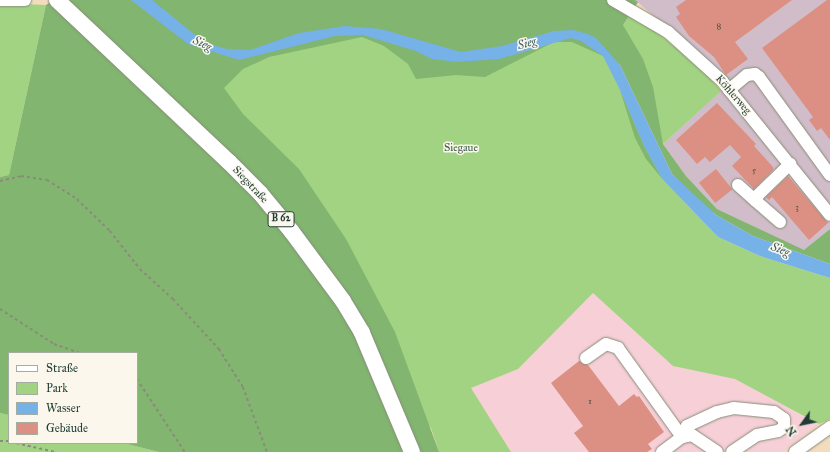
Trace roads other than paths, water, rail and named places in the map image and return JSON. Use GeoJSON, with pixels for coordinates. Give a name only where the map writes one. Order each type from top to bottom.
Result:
{"type":"FeatureCollection","features":[{"type":"Feature","properties":{"kind":"main road","name":"Siegstraße"},"geometry":{"type":"LineString","coordinates":[[57,0],[229,162],[260,193],[292,232],[343,301],[362,333],[412,452]]}},
{"type":"Feature","properties":{"kind":"street"},"geometry":{"type":"LineString","coordinates":[[0,0],[25,0]]}},
{"type":"Feature","properties":{"kind":"street","name":"Köhlerweg"},"geometry":{"type":"LineString","coordinates":[[613,0],[668,32],[701,60],[730,90],[830,215]]}},
{"type":"Feature","properties":{"kind":"street"},"geometry":{"type":"LineString","coordinates":[[730,90],[746,75],[755,74],[759,77],[830,175]]}},
{"type":"Feature","properties":{"kind":"street"},"geometry":{"type":"LineString","coordinates":[[756,201],[758,195],[790,164]]}},
{"type":"Feature","properties":{"kind":"street"},"geometry":{"type":"LineString","coordinates":[[738,185],[780,222]]}},
{"type":"Feature","properties":{"kind":"street"},"geometry":{"type":"LineString","coordinates":[[586,358],[606,344],[618,348],[682,436]]}},
{"type":"Feature","properties":{"kind":"street"},"geometry":{"type":"LineString","coordinates":[[662,452],[682,436],[687,426],[717,412],[734,408],[774,412],[784,419],[784,427],[778,431],[757,435],[732,452]]}},
{"type":"Feature","properties":{"kind":"street"},"geometry":{"type":"LineString","coordinates":[[795,452],[830,427]]}},
{"type":"Feature","properties":{"kind":"street"},"geometry":{"type":"LineString","coordinates":[[682,436],[692,435],[717,452]]}},
{"type":"Feature","properties":{"kind":"water","name":"Sieg"},"geometry":{"type":"Polygon","coordinates":[[[131,0],[152,0],[205,43],[227,49],[250,50],[299,33],[345,26],[381,29],[461,52],[502,46],[554,31],[573,30],[588,34],[596,38],[620,65],[672,174],[716,215],[753,236],[830,264],[830,278],[760,256],[718,237],[663,180],[645,148],[620,90],[603,56],[581,41],[571,38],[499,59],[457,62],[432,59],[416,51],[363,35],[335,36],[239,60],[188,44],[131,0]]]}},
{"type":"Feature","properties":{"kind":"park label","name":"Siegaue"},"geometry":{"type":"Point","coordinates":[461,148]}}]}
